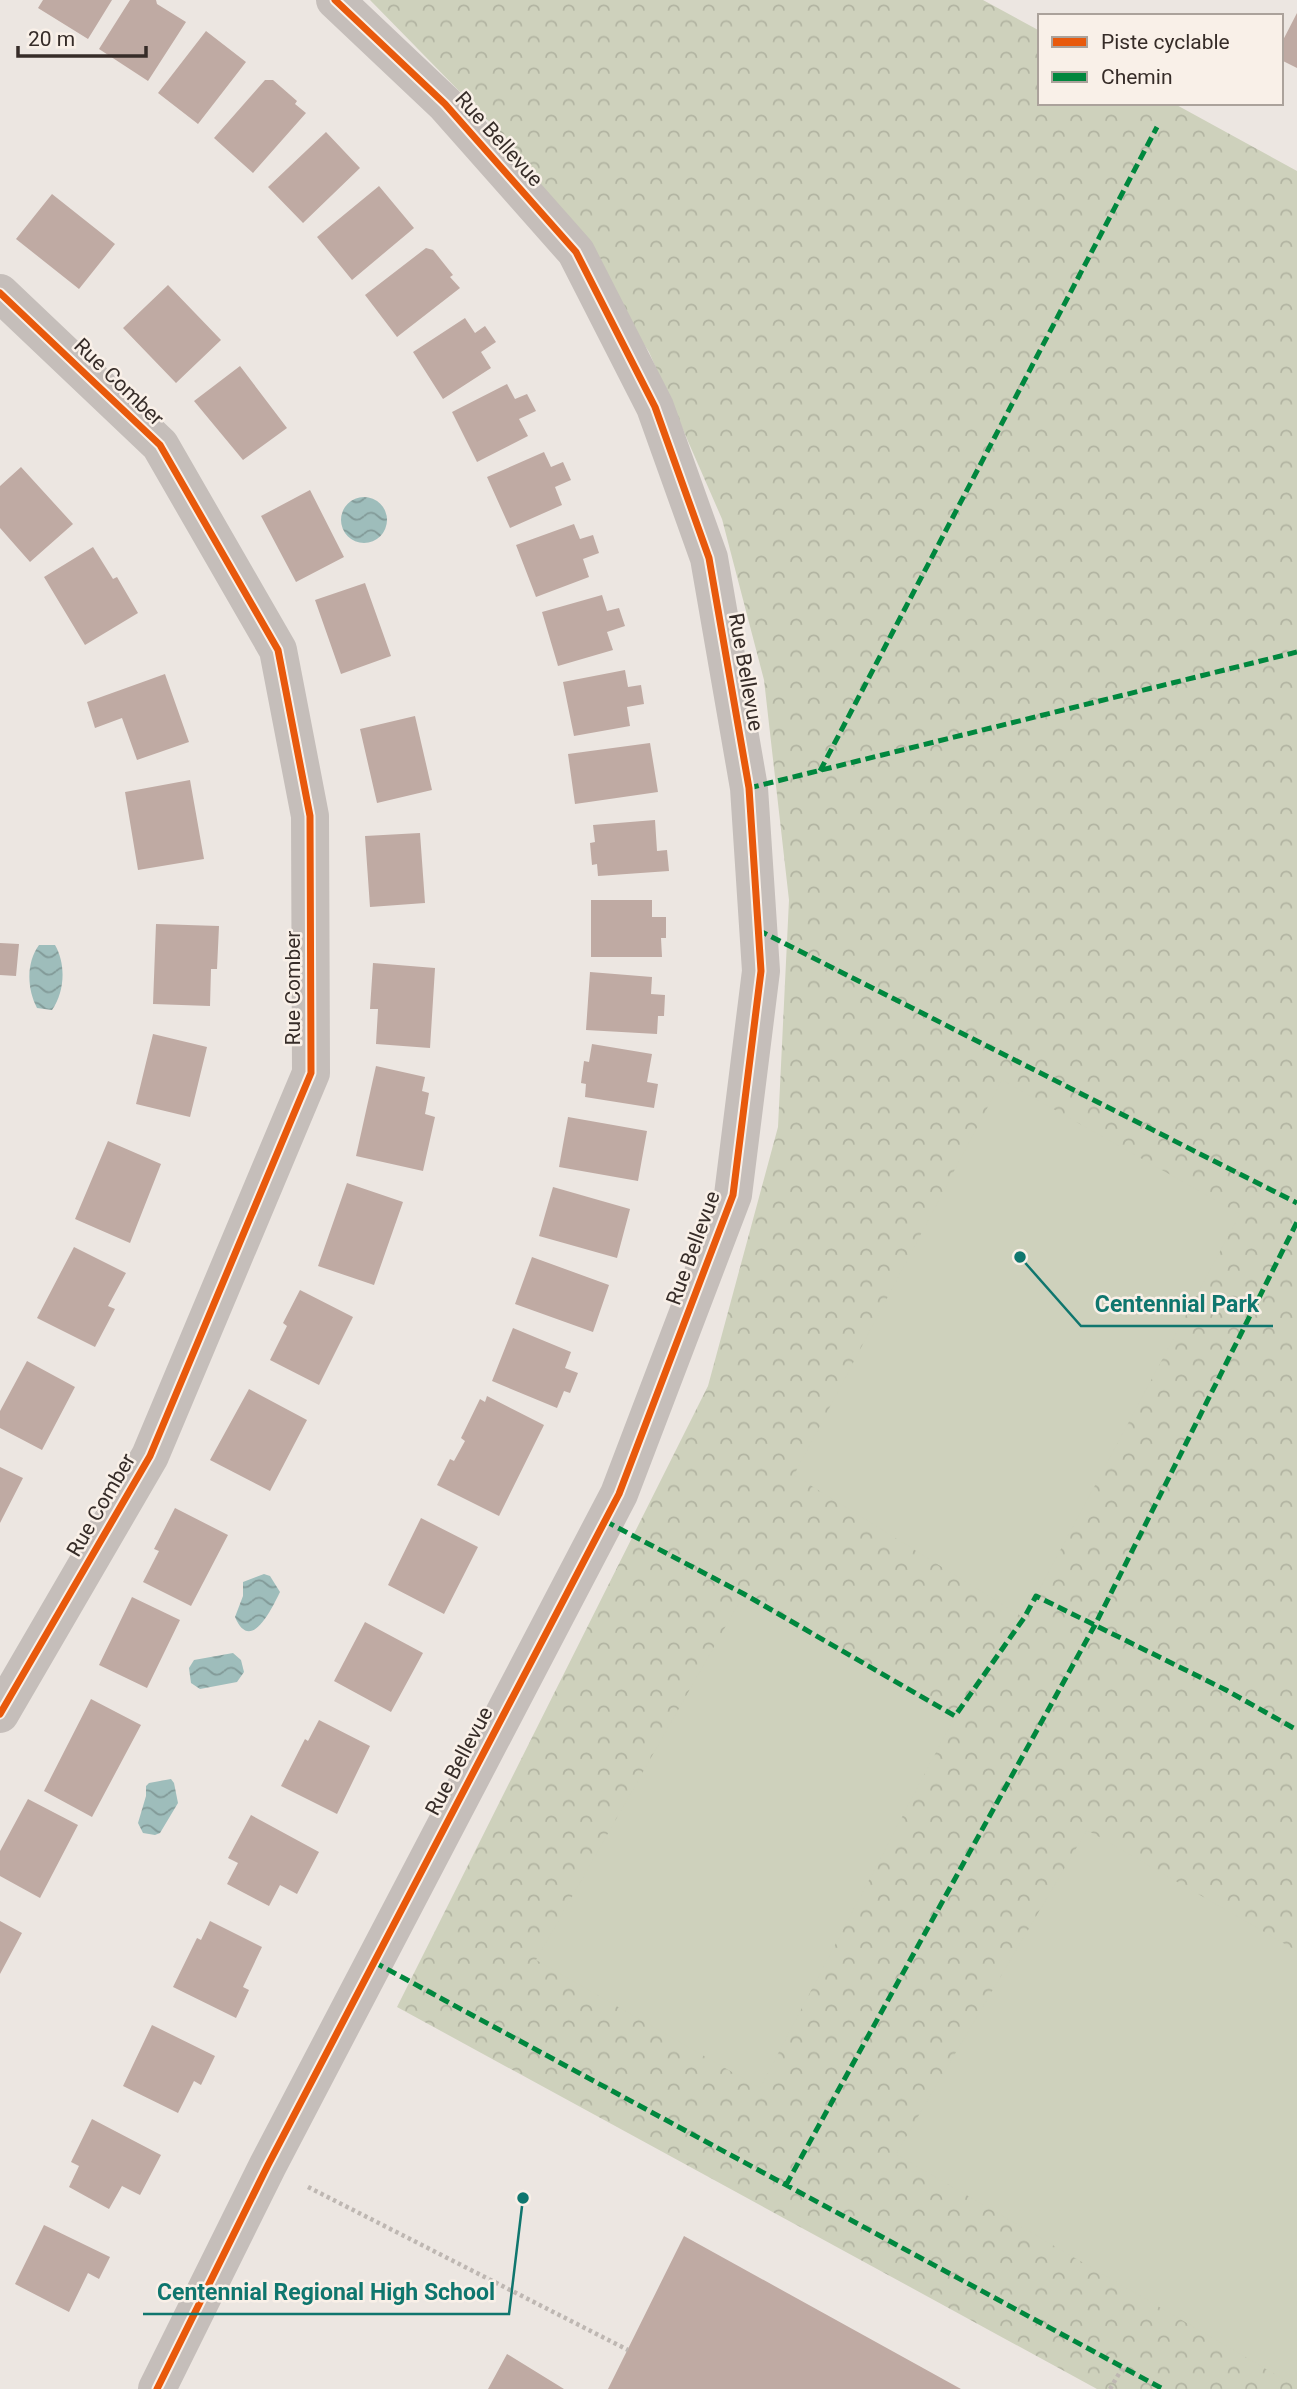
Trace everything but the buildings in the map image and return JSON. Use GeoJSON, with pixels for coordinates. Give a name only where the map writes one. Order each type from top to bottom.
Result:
{"type":"FeatureCollection","features":[{"type":"Feature","properties":{"kind":"street","name":"Rue Bellevue"},"geometry":{"type":"LineString","coordinates":[[157,2389],[268,2165],[619,1494],[733,1195],[761,971],[749,788],[709,558],[655,407],[576,252],[445,104],[335,0]]}},
{"type":"Feature","properties":{"kind":"street","name":"Rue Comber"},"geometry":{"type":"LineString","coordinates":[[0,293],[160,445],[278,650],[310,816],[311,1073],[150,1456],[0,1714]]}},
{"type":"Feature","properties":{"kind":"path"},"geometry":{"type":"LineString","coordinates":[[308,2186],[628,2350]]}},
{"type":"Feature","properties":{"kind":"path"},"geometry":{"type":"LineString","coordinates":[[1110,2389],[1123,2367]]}},
{"type":"Feature","properties":{"kind":"green space"},"geometry":{"type":"Polygon","coordinates":[[[370,0],[983,0],[1038,30],[1038,105],[1177,105],[1297,171],[1297,2389],[1097,2389],[397,2007],[708,1386],[778,1127],[789,900],[764,680],[722,519],[649,352],[508,141],[370,0]]]}},
{"type":"Feature","properties":{"kind":"green space"},"geometry":{"type":"Polygon","coordinates":[[[1002,1080],[1240,1214],[1024,1618],[794,1475],[1002,1080]]]}},
{"type":"Feature","properties":{"kind":"green space"},"geometry":{"type":"Polygon","coordinates":[[[744,1594],[955,1716],[760,2088],[536,1960],[744,1594]]]}},
{"type":"Feature","properties":{"kind":"green space"},"geometry":{"type":"Polygon","coordinates":[[[1087,1830],[1297,1951],[1297,2387],[896,2154],[1087,1830]]]}},
{"type":"Feature","properties":{"kind":"water"},"geometry":{"type":"Polygon","coordinates":[[[364,497],[380,504],[387,520],[380,536],[364,543],[348,536],[341,520],[348,504],[364,497]]]}},
{"type":"Feature","properties":{"kind":"water"},"geometry":{"type":"Polygon","coordinates":[[[39,945],[55,945],[61,960],[62,986],[52,1010],[37,1008],[31,993],[30,968],[39,945]]]}},
{"type":"Feature","properties":{"kind":"water"},"geometry":{"type":"Polygon","coordinates":[[[264,1574],[270,1576],[280,1592],[261,1624],[248,1631],[241,1627],[235,1617],[243,1596],[243,1582],[264,1574]]]}},
{"type":"Feature","properties":{"kind":"water"},"geometry":{"type":"Polygon","coordinates":[[[233,1653],[241,1660],[244,1672],[237,1682],[200,1689],[191,1683],[189,1668],[194,1660],[233,1653]]]}},
{"type":"Feature","properties":{"kind":"water"},"geometry":{"type":"Polygon","coordinates":[[[171,1779],[178,1803],[160,1833],[143,1833],[138,1823],[146,1796],[146,1786],[171,1779]]]}},
{"type":"Feature","properties":{"kind":"marked path"},"geometry":{"type":"LineString","coordinates":[[820,771],[1157,127]]}},
{"type":"Feature","properties":{"kind":"marked path"},"geometry":{"type":"LineString","coordinates":[[749,788],[1297,652]]}},
{"type":"Feature","properties":{"kind":"marked path"},"geometry":{"type":"LineString","coordinates":[[758,930],[1297,1203]]}},
{"type":"Feature","properties":{"kind":"marked path"},"geometry":{"type":"LineString","coordinates":[[786,2185],[1095,1625],[1297,1222]]}},
{"type":"Feature","properties":{"kind":"marked path"},"geometry":{"type":"LineString","coordinates":[[605,1521],[744,1594],[955,1716],[1024,1618],[1036,1596],[1226,1690],[1297,1730]]}},
{"type":"Feature","properties":{"kind":"marked path"},"geometry":{"type":"LineString","coordinates":[[374,1962],[1163,2389]]}},
{"type":"Feature","properties":{"kind":"cycle path"},"geometry":{"type":"LineString","coordinates":[[157,2389],[268,2165],[619,1494],[733,1195],[761,971],[749,788],[709,558],[655,407],[576,252],[445,104],[335,0]]}},
{"type":"Feature","properties":{"kind":"cycle path"},"geometry":{"type":"LineString","coordinates":[[0,293],[160,445],[278,650],[310,816],[311,1073],[150,1456],[0,1714]]}},
{"type":"Feature","properties":{"kind":"place","name":"Centennial Park"},"geometry":{"type":"Point","coordinates":[1020,1257]}},
{"type":"Feature","properties":{"kind":"place","name":"Centennial Regional High School"},"geometry":{"type":"Point","coordinates":[523,2198]}}]}
